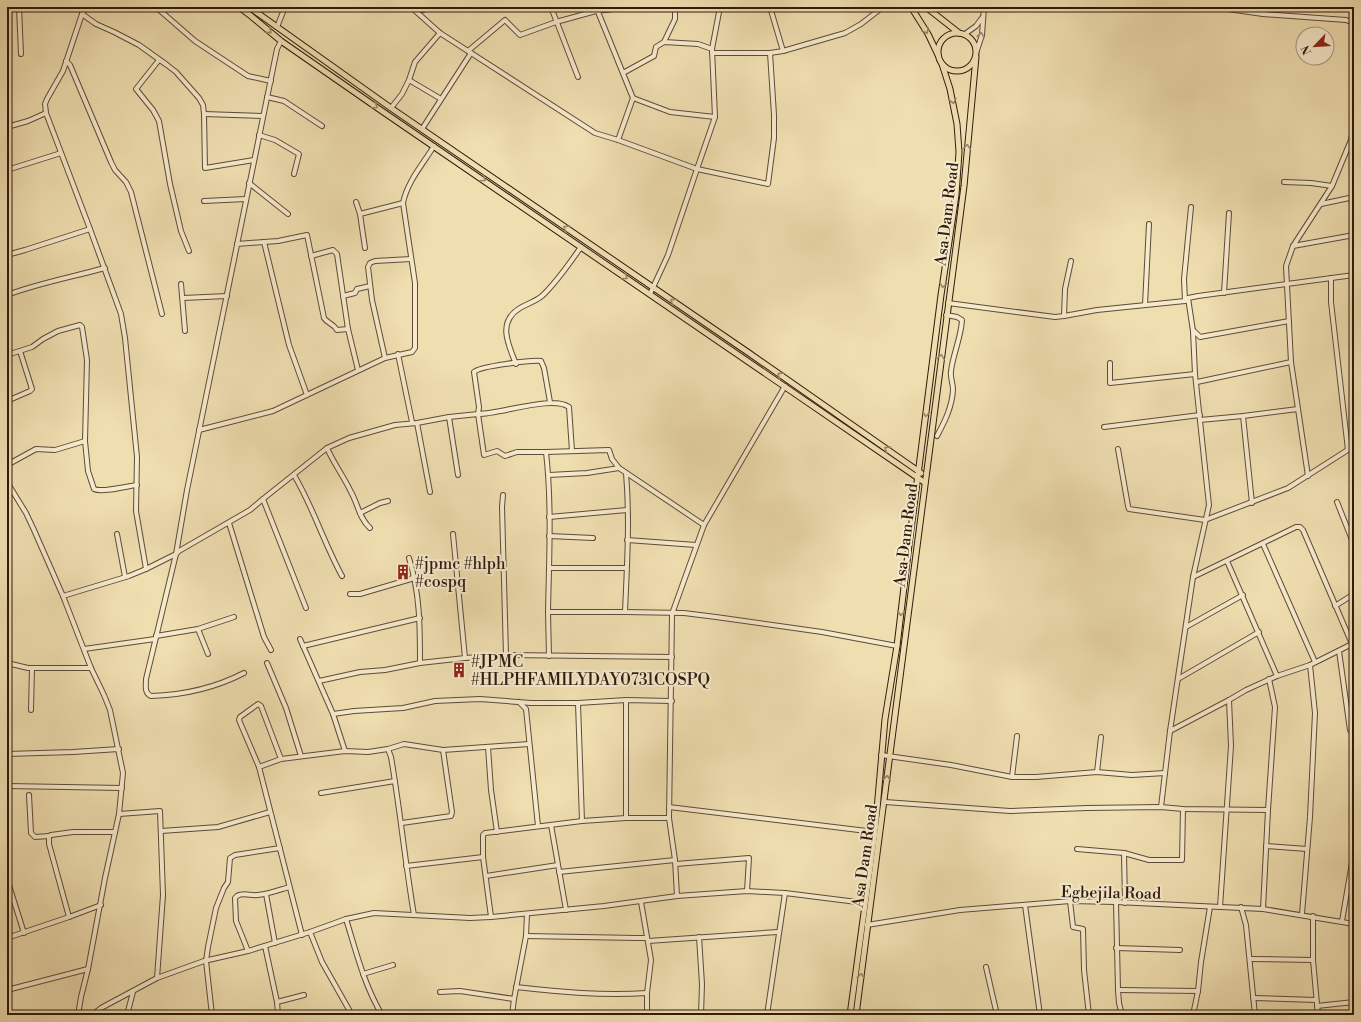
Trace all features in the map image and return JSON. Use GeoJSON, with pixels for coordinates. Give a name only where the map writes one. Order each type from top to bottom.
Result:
{"type":"FeatureCollection","features":[{"type":"Feature","properties":{"kind":"main road"},"geometry":{"type":"LineString","coordinates":[[239,7],[281,41],[909,472],[925,476]]}},
{"type":"Feature","properties":{"kind":"main road"},"geometry":{"type":"LineString","coordinates":[[249,7],[391,108],[749,353],[908,464],[924,482]]}},
{"type":"Feature","properties":{"kind":"main road"},"geometry":{"type":"LineString","coordinates":[[911,7],[928,34],[942,64],[950,70],[961,71],[970,66],[976,55],[974,42],[926,7]]}},
{"type":"Feature","properties":{"kind":"main road"},"geometry":{"type":"LineString","coordinates":[[939,57],[939,45],[942,40],[953,33],[962,33]]}},
{"type":"Feature","properties":{"kind":"main road","name":"Asa Dam Road"},"geometry":{"type":"LineString","coordinates":[[856,1015],[885,802],[924,482],[964,186],[976,55]]}},
{"type":"Feature","properties":{"kind":"main road"},"geometry":{"type":"LineString","coordinates":[[314,63],[318,57]]}},
{"type":"Feature","properties":{"kind":"main road","name":"Asa Dam Road"},"geometry":{"type":"LineString","coordinates":[[850,1015],[875,832],[885,719],[897,646],[902,595],[941,295],[956,195],[959,152],[954,106],[942,64]]}},
{"type":"Feature","properties":{"kind":"main road"},"geometry":{"type":"LineString","coordinates":[[443,152],[448,147]]}},
{"type":"Feature","properties":{"kind":"main road"},"geometry":{"type":"LineString","coordinates":[[500,191],[504,185]]}},
{"type":"Feature","properties":{"kind":"main road"},"geometry":{"type":"LineString","coordinates":[[611,267],[614,261]]}},
{"type":"Feature","properties":{"kind":"main road"},"geometry":{"type":"LineString","coordinates":[[946,266],[953,267]]}},
{"type":"Feature","properties":{"kind":"main road"},"geometry":{"type":"LineString","coordinates":[[841,425],[844,420]]}},
{"type":"Feature","properties":{"kind":"main road"},"geometry":{"type":"LineString","coordinates":[[908,464],[914,463],[920,457]]}},
{"type":"Feature","properties":{"kind":"main road"},"geometry":{"type":"LineString","coordinates":[[909,472],[914,480],[916,489]]}},
{"type":"Feature","properties":{"kind":"street"},"geometry":{"type":"LineString","coordinates":[[19,7],[21,54]]}},
{"type":"Feature","properties":{"kind":"street"},"geometry":{"type":"LineString","coordinates":[[86,7],[82,14],[63,71],[45,104],[46,113],[121,314],[125,338],[137,457],[136,511],[146,569]]}},
{"type":"Feature","properties":{"kind":"street"},"geometry":{"type":"LineString","coordinates":[[156,7],[196,41],[248,76],[270,81]]}},
{"type":"Feature","properties":{"kind":"street"},"geometry":{"type":"LineString","coordinates":[[277,27],[285,7]]}},
{"type":"Feature","properties":{"kind":"street"},"geometry":{"type":"LineString","coordinates":[[412,7],[424,10]]}},
{"type":"Feature","properties":{"kind":"street"},"geometry":{"type":"LineString","coordinates":[[412,7],[440,33],[595,133],[697,169],[768,184],[774,138],[770,53]]}},
{"type":"Feature","properties":{"kind":"street"},"geometry":{"type":"LineString","coordinates":[[421,16],[424,10],[428,7]]}},
{"type":"Feature","properties":{"kind":"street"},"geometry":{"type":"LineString","coordinates":[[551,7],[578,77]]}},
{"type":"Feature","properties":{"kind":"street"},"geometry":{"type":"LineString","coordinates":[[422,128],[470,52],[505,20],[520,35],[596,9],[629,7]]}},
{"type":"Feature","properties":{"kind":"street"},"geometry":{"type":"LineString","coordinates":[[623,73],[654,56],[656,47],[664,42],[675,19],[674,7]]}},
{"type":"Feature","properties":{"kind":"street"},"geometry":{"type":"LineString","coordinates":[[650,294],[668,255],[715,117],[712,51],[720,7]]}},
{"type":"Feature","properties":{"kind":"street"},"geometry":{"type":"LineString","coordinates":[[770,7],[783,51]]}},
{"type":"Feature","properties":{"kind":"street"},"geometry":{"type":"LineString","coordinates":[[664,42],[698,44],[712,51],[770,53],[783,51],[845,33],[861,24],[883,7]]}},
{"type":"Feature","properties":{"kind":"street"},"geometry":{"type":"LineString","coordinates":[[976,55],[982,35],[984,7]]}},
{"type":"Feature","properties":{"kind":"street"},"geometry":{"type":"LineString","coordinates":[[1214,7],[1263,14],[1346,20],[1354,24]]}},
{"type":"Feature","properties":{"kind":"street"},"geometry":{"type":"LineString","coordinates":[[1263,14],[1265,7]]}},
{"type":"Feature","properties":{"kind":"street"},"geometry":{"type":"LineString","coordinates":[[596,9],[633,98],[618,140]]}},
{"type":"Feature","properties":{"kind":"street"},"geometry":{"type":"LineString","coordinates":[[82,14],[96,24],[127,38],[176,72],[198,98],[203,105],[204,114],[205,168],[254,160]]}},
{"type":"Feature","properties":{"kind":"street"},"geometry":{"type":"LineString","coordinates":[[962,33],[979,23],[983,16]]}},
{"type":"Feature","properties":{"kind":"street"},"geometry":{"type":"LineString","coordinates":[[391,108],[402,94],[409,80],[415,62],[440,33]]}},
{"type":"Feature","properties":{"kind":"street"},"geometry":{"type":"LineString","coordinates":[[244,673],[231,680],[205,689],[184,693],[151,696],[146,692],[155,638],[176,554],[187,490],[270,81],[277,49],[281,41]]}},
{"type":"Feature","properties":{"kind":"street"},"geometry":{"type":"LineString","coordinates":[[159,60],[136,89],[153,110],[159,121],[170,184],[181,231],[189,251]]}},
{"type":"Feature","properties":{"kind":"street"},"geometry":{"type":"LineString","coordinates":[[66,61],[70,65],[112,165],[126,182],[131,192],[162,314]]}},
{"type":"Feature","properties":{"kind":"street"},"geometry":{"type":"LineString","coordinates":[[409,80],[441,99]]}},
{"type":"Feature","properties":{"kind":"street"},"geometry":{"type":"LineString","coordinates":[[267,97],[284,101],[322,126]]}},
{"type":"Feature","properties":{"kind":"street"},"geometry":{"type":"LineString","coordinates":[[633,98],[670,112],[715,117]]}},
{"type":"Feature","properties":{"kind":"street"},"geometry":{"type":"LineString","coordinates":[[7,127],[28,121],[46,113]]}},
{"type":"Feature","properties":{"kind":"street"},"geometry":{"type":"LineString","coordinates":[[204,114],[263,116]]}},
{"type":"Feature","properties":{"kind":"street"},"geometry":{"type":"LineString","coordinates":[[1308,476],[1291,362],[1286,266],[1292,246],[1332,186],[1351,140],[1354,125]]}},
{"type":"Feature","properties":{"kind":"street"},"geometry":{"type":"LineString","coordinates":[[259,135],[275,140],[299,154],[294,174]]}},
{"type":"Feature","properties":{"kind":"street"},"geometry":{"type":"LineString","coordinates":[[199,430],[273,411],[385,358],[412,352],[415,348],[415,283],[403,203],[404,196],[434,146]]}},
{"type":"Feature","properties":{"kind":"street"},"geometry":{"type":"LineString","coordinates":[[7,170],[61,153]]}},
{"type":"Feature","properties":{"kind":"street"},"geometry":{"type":"LineString","coordinates":[[1284,182],[1312,183],[1332,186]]}},
{"type":"Feature","properties":{"kind":"street"},"geometry":{"type":"LineString","coordinates":[[249,183],[288,214]]}},
{"type":"Feature","properties":{"kind":"street"},"geometry":{"type":"LineString","coordinates":[[1321,204],[1354,197]]}},
{"type":"Feature","properties":{"kind":"street"},"geometry":{"type":"LineString","coordinates":[[204,201],[246,199]]}},
{"type":"Feature","properties":{"kind":"street"},"geometry":{"type":"LineString","coordinates":[[356,202],[360,214],[365,248]]}},
{"type":"Feature","properties":{"kind":"street"},"geometry":{"type":"LineString","coordinates":[[360,214],[403,203]]}},
{"type":"Feature","properties":{"kind":"street"},"geometry":{"type":"LineString","coordinates":[[1161,807],[1170,731],[1193,577],[1209,505],[1195,374],[1193,331],[1186,300],[1184,280],[1191,207]]}},
{"type":"Feature","properties":{"kind":"street"},"geometry":{"type":"LineString","coordinates":[[1224,293],[1229,213]]}},
{"type":"Feature","properties":{"kind":"street"},"geometry":{"type":"LineString","coordinates":[[1145,305],[1149,224]]}},
{"type":"Feature","properties":{"kind":"street"},"geometry":{"type":"LineString","coordinates":[[7,255],[90,229]]}},
{"type":"Feature","properties":{"kind":"street"},"geometry":{"type":"LineString","coordinates":[[237,244],[278,242],[307,235],[324,318],[337,330],[348,329]]}},
{"type":"Feature","properties":{"kind":"street"},"geometry":{"type":"LineString","coordinates":[[1292,246],[1354,235]]}},
{"type":"Feature","properties":{"kind":"street"},"geometry":{"type":"LineString","coordinates":[[264,242],[289,345],[307,395]]}},
{"type":"Feature","properties":{"kind":"street"},"geometry":{"type":"LineString","coordinates":[[516,364],[506,335],[507,325],[511,316],[518,309],[541,297],[565,269],[581,247]]}},
{"type":"Feature","properties":{"kind":"street"},"geometry":{"type":"LineString","coordinates":[[311,256],[333,250],[337,254],[348,329],[358,370]]}},
{"type":"Feature","properties":{"kind":"street"},"geometry":{"type":"LineString","coordinates":[[385,358],[368,271],[370,264],[375,261],[411,258]]}},
{"type":"Feature","properties":{"kind":"street"},"geometry":{"type":"LineString","coordinates":[[1064,316],[1065,290],[1071,261]]}},
{"type":"Feature","properties":{"kind":"street"},"geometry":{"type":"LineString","coordinates":[[7,295],[27,288],[105,268]]}},
{"type":"Feature","properties":{"kind":"street"},"geometry":{"type":"LineString","coordinates":[[948,303],[1047,316],[1064,316],[1097,310],[1186,300],[1198,296],[1354,275]]}},
{"type":"Feature","properties":{"kind":"street"},"geometry":{"type":"LineString","coordinates":[[1331,278],[1332,302],[1348,450]]}},
{"type":"Feature","properties":{"kind":"street"},"geometry":{"type":"LineString","coordinates":[[181,284],[186,331]]}},
{"type":"Feature","properties":{"kind":"street"},"geometry":{"type":"LineString","coordinates":[[343,296],[356,293],[357,289],[370,286]]}},
{"type":"Feature","properties":{"kind":"street"},"geometry":{"type":"LineString","coordinates":[[183,298],[227,296]]}},
{"type":"Feature","properties":{"kind":"street"},"geometry":{"type":"LineString","coordinates":[[937,436],[950,410],[953,388],[950,373],[956,346],[962,330],[962,320],[957,317],[946,315]]}},
{"type":"Feature","properties":{"kind":"street"},"geometry":{"type":"LineString","coordinates":[[1193,331],[1200,338],[1289,321]]}},
{"type":"Feature","properties":{"kind":"street"},"geometry":{"type":"LineString","coordinates":[[7,355],[32,347],[58,331],[80,326],[82,327],[87,360],[85,441],[88,471],[94,489],[103,490],[137,485]]}},
{"type":"Feature","properties":{"kind":"street"},"geometry":{"type":"LineString","coordinates":[[7,401],[32,389],[20,351]]}},
{"type":"Feature","properties":{"kind":"street"},"geometry":{"type":"LineString","coordinates":[[398,354],[430,492]]}},
{"type":"Feature","properties":{"kind":"street"},"geometry":{"type":"LineString","coordinates":[[550,402],[543,364],[538,361],[480,368],[474,372],[484,455],[497,451],[505,456],[517,452],[609,450],[612,460],[619,468],[704,525]]}},
{"type":"Feature","properties":{"kind":"street"},"geometry":{"type":"LineString","coordinates":[[1196,382],[1291,362]]}},
{"type":"Feature","properties":{"kind":"street"},"geometry":{"type":"LineString","coordinates":[[1110,363],[1110,383],[1195,374]]}},
{"type":"Feature","properties":{"kind":"street"},"geometry":{"type":"LineString","coordinates":[[677,896],[675,862],[669,818],[672,701],[672,614],[704,525],[785,386]]}},
{"type":"Feature","properties":{"kind":"street"},"geometry":{"type":"LineString","coordinates":[[63,596],[125,577],[146,569],[176,554],[250,510],[327,448],[349,438],[395,425],[489,413],[550,402],[565,404],[569,407],[572,451]]}},
{"type":"Feature","properties":{"kind":"street"},"geometry":{"type":"LineString","coordinates":[[1104,427],[1200,417],[1242,416],[1298,409]]}},
{"type":"Feature","properties":{"kind":"street"},"geometry":{"type":"LineString","coordinates":[[1242,416],[1252,502]]}},
{"type":"Feature","properties":{"kind":"street"},"geometry":{"type":"LineString","coordinates":[[449,417],[458,475]]}},
{"type":"Feature","properties":{"kind":"street"},"geometry":{"type":"LineString","coordinates":[[7,465],[36,449],[55,450],[85,441]]}},
{"type":"Feature","properties":{"kind":"street"},"geometry":{"type":"LineString","coordinates":[[1118,449],[1129,509],[1206,520],[1288,488],[1354,446]]}},
{"type":"Feature","properties":{"kind":"street"},"geometry":{"type":"LineString","coordinates":[[327,448],[335,466],[351,491],[364,522],[370,528]]}},
{"type":"Feature","properties":{"kind":"street"},"geometry":{"type":"LineString","coordinates":[[546,452],[549,517],[549,656]]}},
{"type":"Feature","properties":{"kind":"street"},"geometry":{"type":"LineString","coordinates":[[548,475],[587,473],[619,468]]}},
{"type":"Feature","properties":{"kind":"street"},"geometry":{"type":"LineString","coordinates":[[625,612],[627,540],[626,473]]}},
{"type":"Feature","properties":{"kind":"street"},"geometry":{"type":"LineString","coordinates":[[294,475],[307,498],[329,552],[342,576]]}},
{"type":"Feature","properties":{"kind":"street"},"geometry":{"type":"LineString","coordinates":[[7,482],[34,530],[110,710],[123,773],[116,832],[105,878],[101,905],[78,1015]]}},
{"type":"Feature","properties":{"kind":"street"},"geometry":{"type":"LineString","coordinates":[[503,495],[502,507],[506,655]]}},
{"type":"Feature","properties":{"kind":"street"},"geometry":{"type":"LineString","coordinates":[[263,499],[306,608]]}},
{"type":"Feature","properties":{"kind":"street"},"geometry":{"type":"LineString","coordinates":[[360,513],[380,503],[388,501]]}},
{"type":"Feature","properties":{"kind":"street"},"geometry":{"type":"LineString","coordinates":[[1337,502],[1354,545]]}},
{"type":"Feature","properties":{"kind":"street"},"geometry":{"type":"LineString","coordinates":[[549,517],[627,510]]}},
{"type":"Feature","properties":{"kind":"street"},"geometry":{"type":"LineString","coordinates":[[229,523],[264,637],[271,650]]}},
{"type":"Feature","properties":{"kind":"street"},"geometry":{"type":"LineString","coordinates":[[1170,731],[1246,690],[1269,679],[1315,662],[1353,643],[1335,606],[1303,530],[1300,527],[1296,527],[1193,577]]}},
{"type":"Feature","properties":{"kind":"street"},"geometry":{"type":"LineString","coordinates":[[117,534],[125,577]]}},
{"type":"Feature","properties":{"kind":"street"},"geometry":{"type":"LineString","coordinates":[[453,534],[464,658]]}},
{"type":"Feature","properties":{"kind":"street"},"geometry":{"type":"LineString","coordinates":[[549,536],[593,538]]}},
{"type":"Feature","properties":{"kind":"street"},"geometry":{"type":"LineString","coordinates":[[627,540],[696,545]]}},
{"type":"Feature","properties":{"kind":"street"},"geometry":{"type":"LineString","coordinates":[[1263,544],[1315,662]]}},
{"type":"Feature","properties":{"kind":"street"},"geometry":{"type":"LineString","coordinates":[[409,558],[414,576],[420,618],[420,663]]}},
{"type":"Feature","properties":{"kind":"street"},"geometry":{"type":"LineString","coordinates":[[1227,561],[1277,676]]}},
{"type":"Feature","properties":{"kind":"street"},"geometry":{"type":"LineString","coordinates":[[549,568],[626,568]]}},
{"type":"Feature","properties":{"kind":"street"},"geometry":{"type":"LineString","coordinates":[[350,594],[360,594],[381,586],[411,579],[414,576]]}},
{"type":"Feature","properties":{"kind":"street"},"geometry":{"type":"LineString","coordinates":[[1335,606],[1354,594]]}},
{"type":"Feature","properties":{"kind":"street"},"geometry":{"type":"LineString","coordinates":[[1186,627],[1242,595]]}},
{"type":"Feature","properties":{"kind":"street"},"geometry":{"type":"LineString","coordinates":[[548,612],[625,612],[716,616],[822,632],[897,646]]}},
{"type":"Feature","properties":{"kind":"street"},"geometry":{"type":"LineString","coordinates":[[84,649],[155,638],[198,629],[234,617]]}},
{"type":"Feature","properties":{"kind":"street"},"geometry":{"type":"LineString","coordinates":[[303,646],[420,618]]}},
{"type":"Feature","properties":{"kind":"street"},"geometry":{"type":"LineString","coordinates":[[198,629],[208,654]]}},
{"type":"Feature","properties":{"kind":"street"},"geometry":{"type":"LineString","coordinates":[[1178,679],[1259,632]]}},
{"type":"Feature","properties":{"kind":"street"},"geometry":{"type":"LineString","coordinates":[[300,639],[320,681],[345,751]]}},
{"type":"Feature","properties":{"kind":"street"},"geometry":{"type":"LineString","coordinates":[[1339,651],[1350,730]]}},
{"type":"Feature","properties":{"kind":"street"},"geometry":{"type":"LineString","coordinates":[[320,681],[360,672],[385,670],[420,663],[506,655],[672,657]]}},
{"type":"Feature","properties":{"kind":"street"},"geometry":{"type":"LineString","coordinates":[[7,662],[16,666],[32,668],[91,668]]}},
{"type":"Feature","properties":{"kind":"street"},"geometry":{"type":"LineString","coordinates":[[267,663],[286,708],[301,756]]}},
{"type":"Feature","properties":{"kind":"street"},"geometry":{"type":"LineString","coordinates":[[1302,914],[1315,713],[1310,664]]}},
{"type":"Feature","properties":{"kind":"street"},"geometry":{"type":"LineString","coordinates":[[32,668],[32,710]]}},
{"type":"Feature","properties":{"kind":"street"},"geometry":{"type":"LineString","coordinates":[[1263,909],[1268,810],[1276,707],[1269,679]]}},
{"type":"Feature","properties":{"kind":"street"},"geometry":{"type":"LineString","coordinates":[[333,714],[403,708],[435,701],[480,699],[531,703],[578,703],[626,700],[672,701]]}},
{"type":"Feature","properties":{"kind":"street"},"geometry":{"type":"LineString","coordinates":[[626,700],[626,818]]}},
{"type":"Feature","properties":{"kind":"street"},"geometry":{"type":"LineString","coordinates":[[1220,907],[1231,746],[1229,700]]}},
{"type":"Feature","properties":{"kind":"street"},"geometry":{"type":"LineString","coordinates":[[518,701],[526,709],[538,826]]}},
{"type":"Feature","properties":{"kind":"street"},"geometry":{"type":"LineString","coordinates":[[526,709],[531,703]]}},
{"type":"Feature","properties":{"kind":"street"},"geometry":{"type":"LineString","coordinates":[[578,703],[582,821]]}},
{"type":"Feature","properties":{"kind":"street"},"geometry":{"type":"LineString","coordinates":[[281,759],[261,706],[258,704],[240,717],[239,720],[259,767],[302,935]]}},
{"type":"Feature","properties":{"kind":"street"},"geometry":{"type":"LineString","coordinates":[[1012,776],[1017,736]]}},
{"type":"Feature","properties":{"kind":"street"},"geometry":{"type":"LineString","coordinates":[[1098,772],[1101,737]]}},
{"type":"Feature","properties":{"kind":"street"},"geometry":{"type":"LineString","coordinates":[[259,767],[281,759],[345,751],[368,752],[388,749],[404,744],[443,750],[529,744]]}},
{"type":"Feature","properties":{"kind":"street"},"geometry":{"type":"LineString","coordinates":[[488,747],[491,790],[497,832]]}},
{"type":"Feature","properties":{"kind":"street"},"geometry":{"type":"LineString","coordinates":[[7,754],[119,749]]}},
{"type":"Feature","properties":{"kind":"street"},"geometry":{"type":"LineString","coordinates":[[388,749],[402,823],[406,866],[414,915]]}},
{"type":"Feature","properties":{"kind":"street"},"geometry":{"type":"LineString","coordinates":[[402,823],[451,816],[452,812],[443,750]]}},
{"type":"Feature","properties":{"kind":"street"},"geometry":{"type":"LineString","coordinates":[[882,755],[890,755],[1012,776],[1036,777],[1098,772],[1132,775],[1165,773]]}},
{"type":"Feature","properties":{"kind":"street"},"geometry":{"type":"LineString","coordinates":[[321,793],[395,780]]}},
{"type":"Feature","properties":{"kind":"street"},"geometry":{"type":"LineString","coordinates":[[7,786],[122,788]]}},
{"type":"Feature","properties":{"kind":"street"},"geometry":{"type":"LineString","coordinates":[[29,796],[31,833],[35,837],[73,832],[116,832]]}},
{"type":"Feature","properties":{"kind":"street"},"geometry":{"type":"LineString","coordinates":[[885,802],[1010,811],[1161,807],[1183,809],[1268,810]]}},
{"type":"Feature","properties":{"kind":"street"},"geometry":{"type":"LineString","coordinates":[[669,807],[875,832]]}},
{"type":"Feature","properties":{"kind":"street"},"geometry":{"type":"LineString","coordinates":[[1077,849],[1124,853],[1149,860],[1182,860],[1183,809]]}},
{"type":"Feature","properties":{"kind":"street"},"geometry":{"type":"LineString","coordinates":[[119,814],[160,811],[163,895],[157,978]]}},
{"type":"Feature","properties":{"kind":"street"},"geometry":{"type":"LineString","coordinates":[[161,831],[218,827],[270,812]]}},
{"type":"Feature","properties":{"kind":"street"},"geometry":{"type":"LineString","coordinates":[[491,917],[483,857],[483,835],[538,826],[582,821],[626,818],[669,818]]}},
{"type":"Feature","properties":{"kind":"street"},"geometry":{"type":"LineString","coordinates":[[551,825],[566,910]]}},
{"type":"Feature","properties":{"kind":"street"},"geometry":{"type":"LineString","coordinates":[[49,836],[49,844],[69,917]]}},
{"type":"Feature","properties":{"kind":"street"},"geometry":{"type":"LineString","coordinates":[[1266,846],[1307,850]]}},
{"type":"Feature","properties":{"kind":"street"},"geometry":{"type":"LineString","coordinates":[[212,1015],[206,961],[216,908],[228,882],[230,858],[235,855],[280,848]]}},
{"type":"Feature","properties":{"kind":"street"},"geometry":{"type":"LineString","coordinates":[[1342,921],[1354,851]]}},
{"type":"Feature","properties":{"kind":"street"},"geometry":{"type":"LineString","coordinates":[[1124,853],[1124,903]]}},
{"type":"Feature","properties":{"kind":"street"},"geometry":{"type":"LineString","coordinates":[[406,866],[483,857]]}},
{"type":"Feature","properties":{"kind":"street"},"geometry":{"type":"LineString","coordinates":[[559,872],[675,862],[749,858],[747,891]]}},
{"type":"Feature","properties":{"kind":"street"},"geometry":{"type":"LineString","coordinates":[[486,876],[558,865]]}},
{"type":"Feature","properties":{"kind":"street"},"geometry":{"type":"LineString","coordinates":[[7,879],[24,933]]}},
{"type":"Feature","properties":{"kind":"street"},"geometry":{"type":"LineString","coordinates":[[248,951],[236,921],[235,898],[238,894],[266,894],[289,887]]}},
{"type":"Feature","properties":{"kind":"street"},"geometry":{"type":"LineString","coordinates":[[92,1015],[101,1008],[157,978],[206,961],[248,951],[302,935],[346,919],[374,913],[470,918],[491,917],[641,902],[677,896],[747,891],[785,893],[865,903]]}},
{"type":"Feature","properties":{"kind":"street"},"geometry":{"type":"LineString","coordinates":[[767,1015],[778,932],[785,893]]}},
{"type":"Feature","properties":{"kind":"street"},"geometry":{"type":"LineString","coordinates":[[266,894],[275,943]]}},
{"type":"Feature","properties":{"kind":"street"},"geometry":{"type":"LineString","coordinates":[[1070,901],[1073,927],[1083,928],[1084,970],[1089,1015]]}},
{"type":"Feature","properties":{"kind":"street","name":"Egbejila Road"},"geometry":{"type":"LineString","coordinates":[[868,925],[960,910],[1070,901],[1241,907],[1302,914],[1354,924]]}},
{"type":"Feature","properties":{"kind":"street"},"geometry":{"type":"LineString","coordinates":[[641,902],[651,960],[647,993],[647,1015]]}},
{"type":"Feature","properties":{"kind":"street"},"geometry":{"type":"LineString","coordinates":[[1116,902],[1118,1003],[1122,1015]]}},
{"type":"Feature","properties":{"kind":"street"},"geometry":{"type":"LineString","coordinates":[[7,938],[101,905]]}},
{"type":"Feature","properties":{"kind":"street"},"geometry":{"type":"LineString","coordinates":[[1025,905],[1040,1015]]}},
{"type":"Feature","properties":{"kind":"street"},"geometry":{"type":"LineString","coordinates":[[1193,1015],[1198,991],[1210,907]]}},
{"type":"Feature","properties":{"kind":"street"},"geometry":{"type":"LineString","coordinates":[[1241,907],[1246,925],[1255,1015]]}},
{"type":"Feature","properties":{"kind":"street"},"geometry":{"type":"LineString","coordinates":[[512,1015],[526,936],[527,914]]}},
{"type":"Feature","properties":{"kind":"street"},"geometry":{"type":"LineString","coordinates":[[1313,916],[1313,960],[1318,1015]]}},
{"type":"Feature","properties":{"kind":"street"},"geometry":{"type":"LineString","coordinates":[[346,919],[363,974],[376,1006],[382,1015]]}},
{"type":"Feature","properties":{"kind":"street"},"geometry":{"type":"LineString","coordinates":[[310,932],[322,962],[352,1015]]}},
{"type":"Feature","properties":{"kind":"street"},"geometry":{"type":"LineString","coordinates":[[526,936],[647,939],[778,932]]}},
{"type":"Feature","properties":{"kind":"street"},"geometry":{"type":"LineString","coordinates":[[698,937],[702,984],[701,1015]]}},
{"type":"Feature","properties":{"kind":"street"},"geometry":{"type":"LineString","coordinates":[[266,946],[277,1002],[278,1015]]}},
{"type":"Feature","properties":{"kind":"street"},"geometry":{"type":"LineString","coordinates":[[1116,948],[1180,950]]}},
{"type":"Feature","properties":{"kind":"street"},"geometry":{"type":"LineString","coordinates":[[1250,959],[1313,960]]}},
{"type":"Feature","properties":{"kind":"street"},"geometry":{"type":"LineString","coordinates":[[363,974],[393,965]]}},
{"type":"Feature","properties":{"kind":"street"},"geometry":{"type":"LineString","coordinates":[[986,967],[997,1015]]}},
{"type":"Feature","properties":{"kind":"street"},"geometry":{"type":"LineString","coordinates":[[7,990],[88,969]]}},
{"type":"Feature","properties":{"kind":"street"},"geometry":{"type":"LineString","coordinates":[[516,987],[618,995],[647,993]]}},
{"type":"Feature","properties":{"kind":"street"},"geometry":{"type":"LineString","coordinates":[[1118,990],[1198,991]]}},
{"type":"Feature","properties":{"kind":"street"},"geometry":{"type":"LineString","coordinates":[[440,992],[460,991],[514,999]]}},
{"type":"Feature","properties":{"kind":"street"},"geometry":{"type":"LineString","coordinates":[[127,1015],[133,992]]}},
{"type":"Feature","properties":{"kind":"street"},"geometry":{"type":"LineString","coordinates":[[277,1002],[304,995]]}},
{"type":"Feature","properties":{"kind":"street"},"geometry":{"type":"LineString","coordinates":[[1253,998],[1316,1000]]}},
{"type":"Feature","properties":{"kind":"street"},"geometry":{"type":"LineString","coordinates":[[1317,1006],[1354,1002]]}},
{"type":"Feature","properties":{"kind":"street"},"geometry":{"type":"LineString","coordinates":[[425,1015],[431,1015]]}},
{"type":"Feature","properties":{"kind":"place","name":"#jpmc #hlph #cospq"},"geometry":{"type":"Point","coordinates":[403,572]}},
{"type":"Feature","properties":{"kind":"place","name":"#JPMC #HLPHFAMILYDAY0731COSPQ"},"geometry":{"type":"Point","coordinates":[459,670]}}]}
